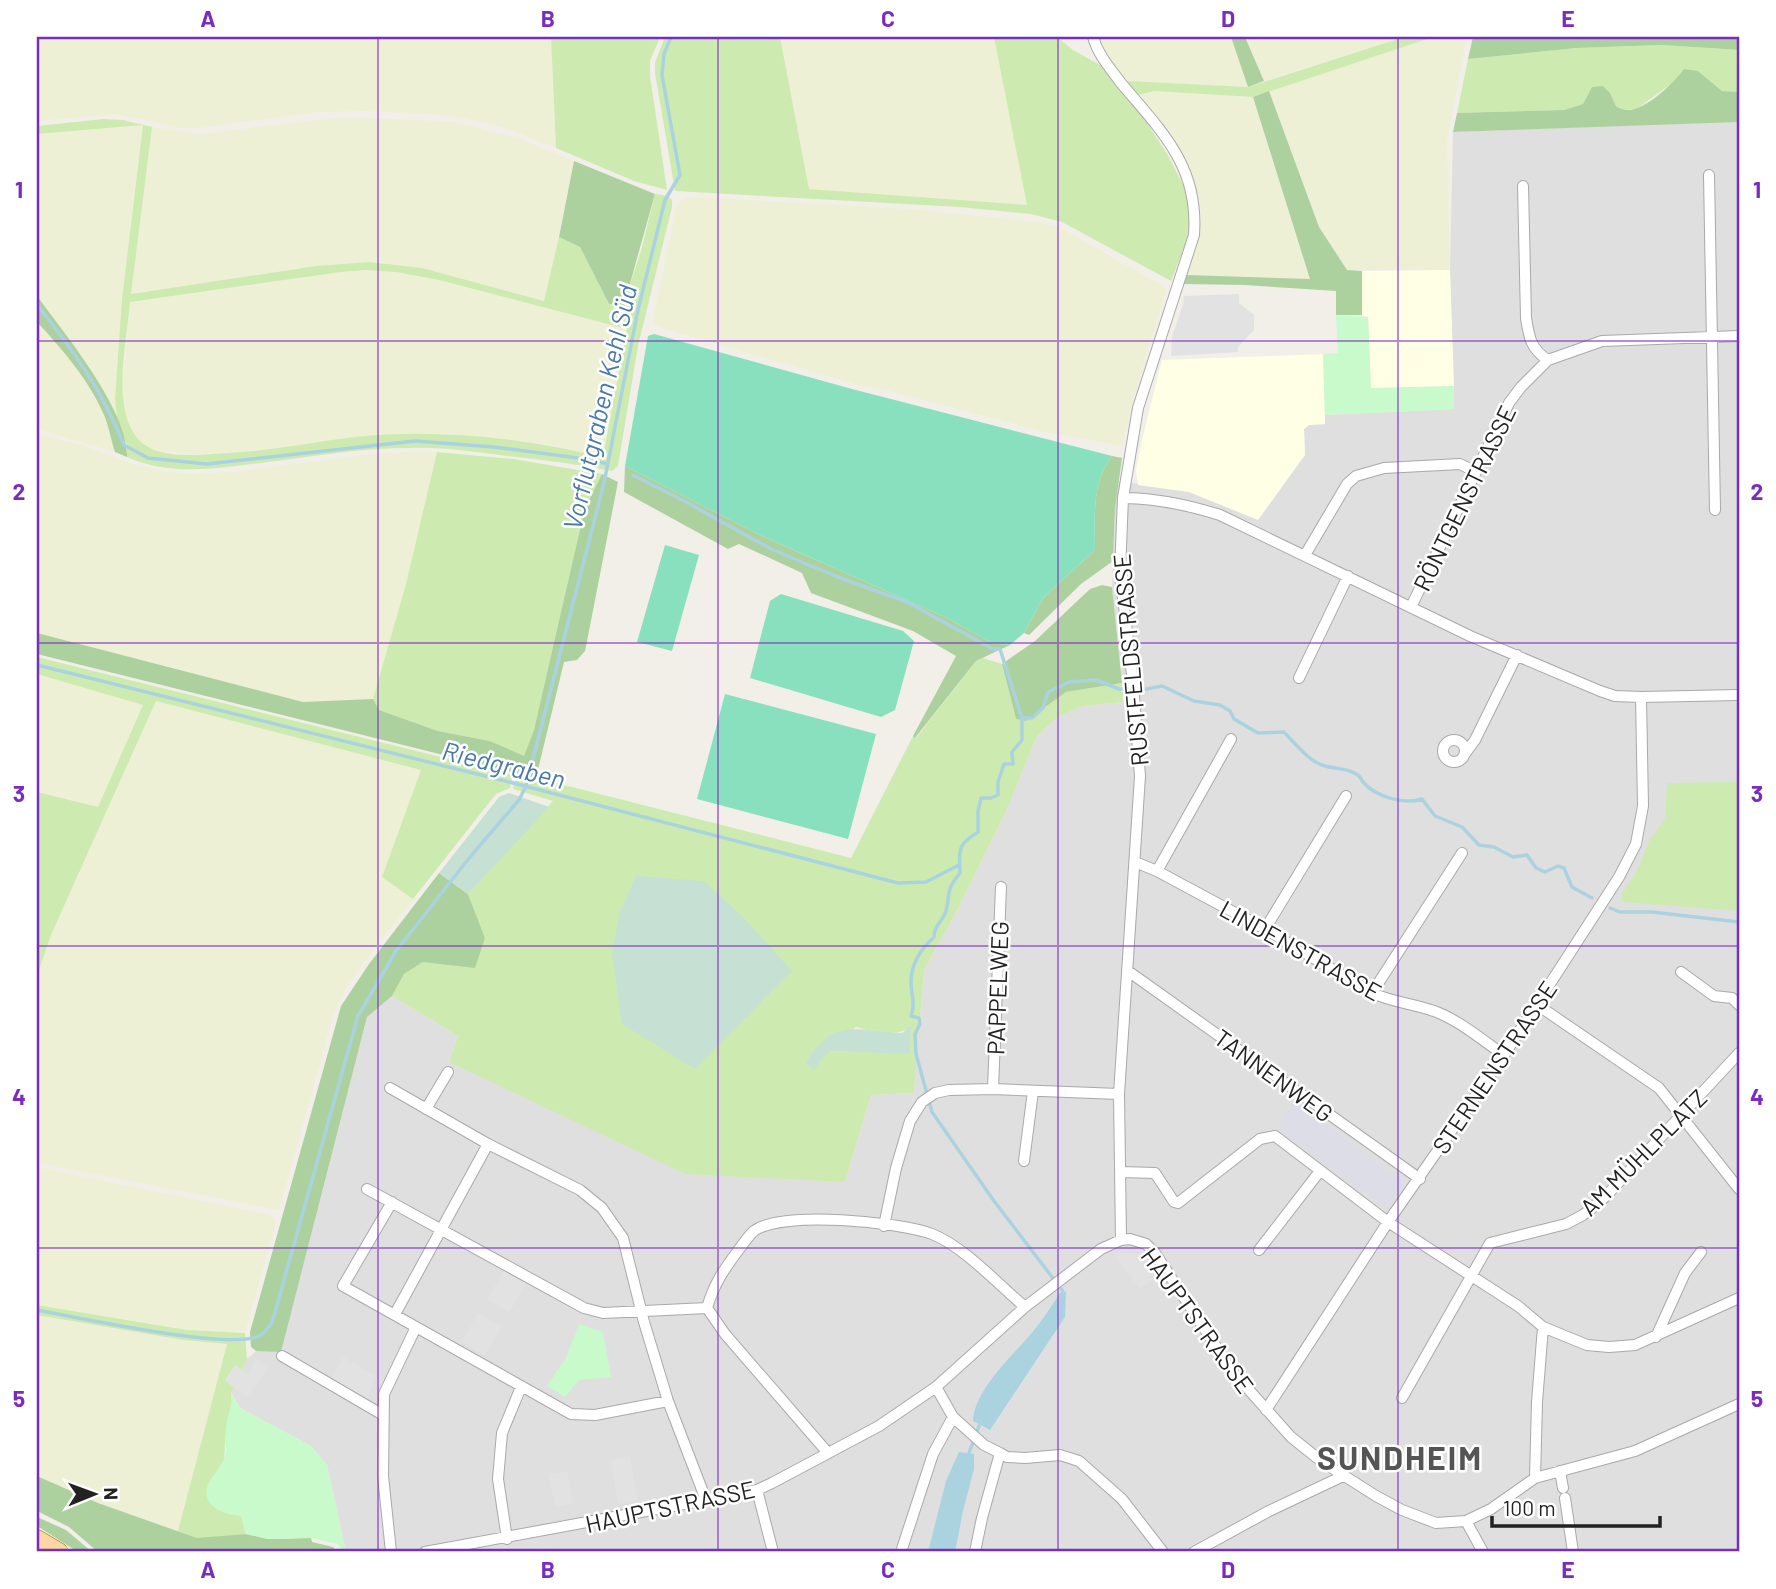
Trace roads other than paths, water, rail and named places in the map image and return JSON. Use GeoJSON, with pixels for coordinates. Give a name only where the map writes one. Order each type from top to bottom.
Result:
{"type":"FeatureCollection","features":[{"type":"Feature","properties":{"kind":"main road"},"geometry":{"type":"LineString","coordinates":[[37,1539],[59,1552]]}},
{"type":"Feature","properties":{"kind":"street","name":"RUSTFELDSTRASSE"},"geometry":{"type":"LineString","coordinates":[[1093,37],[1097,50],[1107,64],[1169,139],[1192,190],[1196,210],[1194,235],[1138,408],[1123,498],[1120,572],[1133,683],[1140,776],[1119,1094],[1121,1240]]}},
{"type":"Feature","properties":{"kind":"street"},"geometry":{"type":"LineString","coordinates":[[1709,175],[1715,510]]}},
{"type":"Feature","properties":{"kind":"street"},"geometry":{"type":"LineString","coordinates":[[1523,186],[1526,318],[1529,339],[1537,352],[1548,360]]}},
{"type":"Feature","properties":{"kind":"street","name":"RÖNTGENSTRASSE"},"geometry":{"type":"LineString","coordinates":[[1410,607],[1509,403],[1548,360],[1602,341],[1739,336]]}},
{"type":"Feature","properties":{"kind":"street"},"geometry":{"type":"LineString","coordinates":[[1305,555],[1341,493],[1356,475],[1384,468],[1460,464],[1476,472]]}},
{"type":"Feature","properties":{"kind":"street"},"geometry":{"type":"LineString","coordinates":[[1123,498],[1182,503],[1220,515],[1410,607],[1615,696],[1739,695]]}},
{"type":"Feature","properties":{"kind":"street"},"geometry":{"type":"LineString","coordinates":[[1299,678],[1348,576]]}},
{"type":"Feature","properties":{"kind":"street"},"geometry":{"type":"LineString","coordinates":[[1464,755],[1475,740],[1517,655]]}},
{"type":"Feature","properties":{"kind":"street","name":"STERNENSTRASSE"},"geometry":{"type":"LineString","coordinates":[[1266,1410],[1388,1222],[1504,1055],[1619,877],[1636,844],[1643,806],[1641,697]]}},
{"type":"Feature","properties":{"kind":"street"},"geometry":{"type":"LineString","coordinates":[[1157,871],[1231,739]]}},
{"type":"Feature","properties":{"kind":"street"},"geometry":{"type":"LineString","coordinates":[[1265,929],[1346,796]]}},
{"type":"Feature","properties":{"kind":"street"},"geometry":{"type":"LineString","coordinates":[[1372,993],[1462,853]]}},
{"type":"Feature","properties":{"kind":"street","name":"LINDENSTRASSE"},"geometry":{"type":"LineString","coordinates":[[1135,862],[1265,929],[1372,993],[1447,1017],[1504,1055]]}},
{"type":"Feature","properties":{"kind":"street","name":"PAPPELWEG"},"geometry":{"type":"LineString","coordinates":[[993,1089],[1001,887]]}},
{"type":"Feature","properties":{"kind":"street","name":"TANNENWEG"},"geometry":{"type":"LineString","coordinates":[[1128,971],[1420,1179]]}},
{"type":"Feature","properties":{"kind":"street"},"geometry":{"type":"LineString","coordinates":[[1681,972],[1714,996],[1732,998],[1739,1005]]}},
{"type":"Feature","properties":{"kind":"street"},"geometry":{"type":"LineString","coordinates":[[1536,1004],[1659,1088],[1739,1189]]}},
{"type":"Feature","properties":{"kind":"street","name":"AM MÜHLPLATZ"},"geometry":{"type":"LineString","coordinates":[[1402,1398],[1490,1243],[1566,1224],[1583,1215],[1605,1197],[1739,1054]]}},
{"type":"Feature","properties":{"kind":"street"},"geometry":{"type":"LineString","coordinates":[[426,1108],[448,1072]]}},
{"type":"Feature","properties":{"kind":"street"},"geometry":{"type":"LineString","coordinates":[[390,1088],[488,1144],[580,1190],[602,1208],[622,1238],[668,1401],[706,1500]]}},
{"type":"Feature","properties":{"kind":"street"},"geometry":{"type":"LineString","coordinates":[[884,1226],[910,1121],[922,1102],[935,1093],[993,1089],[1119,1094]]}},
{"type":"Feature","properties":{"kind":"street"},"geometry":{"type":"LineString","coordinates":[[1024,1161],[1033,1091]]}},
{"type":"Feature","properties":{"kind":"street"},"geometry":{"type":"LineString","coordinates":[[1122,1172],[1155,1173],[1174,1202],[1178,1203],[1260,1139],[1275,1136],[1388,1222],[1518,1306],[1543,1327],[1587,1345],[1635,1345],[1739,1298]]}},
{"type":"Feature","properties":{"kind":"street"},"geometry":{"type":"LineString","coordinates":[[395,1314],[488,1144]]}},
{"type":"Feature","properties":{"kind":"street"},"geometry":{"type":"LineString","coordinates":[[1259,1250],[1320,1171]]}},
{"type":"Feature","properties":{"kind":"street"},"geometry":{"type":"LineString","coordinates":[[367,1188],[584,1308],[603,1313],[708,1308]]}},
{"type":"Feature","properties":{"kind":"street"},"geometry":{"type":"LineString","coordinates":[[392,1202],[343,1286],[571,1414],[595,1415],[668,1401]]}},
{"type":"Feature","properties":{"kind":"street"},"geometry":{"type":"LineString","coordinates":[[828,1453],[725,1334],[708,1308],[713,1287],[721,1273],[753,1232],[776,1223],[837,1219],[933,1234],[953,1245],[1025,1307]]}},
{"type":"Feature","properties":{"kind":"street","name":"HAUPTSTRASSE"},"geometry":{"type":"LineString","coordinates":[[425,1552],[469,1549],[507,1539],[757,1490],[879,1426],[936,1387],[1061,1277],[1095,1252],[1121,1240],[1130,1239],[1146,1244],[1155,1253],[1228,1365],[1291,1437],[1343,1476],[1402,1510],[1436,1523],[1466,1521],[1491,1509],[1535,1478],[1635,1451],[1739,1404]]}},
{"type":"Feature","properties":{"kind":"street"},"geometry":{"type":"LineString","coordinates":[[1656,1337],[1685,1273],[1701,1252]]}},
{"type":"Feature","properties":{"kind":"street"},"geometry":{"type":"LineString","coordinates":[[391,1552],[383,1476],[384,1394],[416,1327]]}},
{"type":"Feature","properties":{"kind":"street"},"geometry":{"type":"LineString","coordinates":[[1535,1478],[1543,1327]]}},
{"type":"Feature","properties":{"kind":"street"},"geometry":{"type":"LineString","coordinates":[[282,1356],[383,1415]]}},
{"type":"Feature","properties":{"kind":"street"},"geometry":{"type":"LineString","coordinates":[[507,1539],[498,1479],[502,1433],[521,1387]]}},
{"type":"Feature","properties":{"kind":"street"},"geometry":{"type":"LineString","coordinates":[[936,1387],[953,1417],[984,1445],[1013,1458],[1060,1455],[1079,1461],[1122,1499],[1163,1552]]}},
{"type":"Feature","properties":{"kind":"street"},"geometry":{"type":"LineString","coordinates":[[901,1552],[933,1454],[953,1417]]}},
{"type":"Feature","properties":{"kind":"street"},"geometry":{"type":"LineString","coordinates":[[975,1552],[979,1527],[1000,1453]]}},
{"type":"Feature","properties":{"kind":"street"},"geometry":{"type":"LineString","coordinates":[[1560,1471],[1573,1552]]}},
{"type":"Feature","properties":{"kind":"street"},"geometry":{"type":"LineString","coordinates":[[1195,1552],[1269,1510],[1343,1476]]}},
{"type":"Feature","properties":{"kind":"street"},"geometry":{"type":"LineString","coordinates":[[757,1490],[773,1552]]}},
{"type":"Feature","properties":{"kind":"street"},"geometry":{"type":"LineString","coordinates":[[1466,1521],[1483,1552]]}},
{"type":"Feature","properties":{"kind":"water"},"geometry":{"type":"Polygon","coordinates":[[[1062,1290],[1066,1292],[1065,1317],[990,1430],[973,1421],[986,1386],[1034,1330],[1062,1290]]]}},
{"type":"Feature","properties":{"kind":"water"},"geometry":{"type":"Polygon","coordinates":[[[959,1452],[974,1454],[974,1469],[955,1552],[928,1552],[946,1481],[959,1452]]]}},
{"type":"Feature","properties":{"kind":"waterway","name":"Vorflutgraben Kehl Süd"},"geometry":{"type":"LineString","coordinates":[[37,1310],[154,1332],[221,1339],[246,1339],[261,1335],[272,1323],[358,1016],[396,951],[519,800],[526,786],[604,483],[638,310],[665,200],[680,175],[662,75],[664,54],[671,37]]}},
{"type":"Feature","properties":{"kind":"waterway","name":"Vorflutgraben Kehl Süd"},"geometry":{"type":"LineString","coordinates":[[37,305],[86,372],[107,407],[124,445],[148,458],[207,464],[415,441],[494,447],[608,464]]}},
{"type":"Feature","properties":{"kind":"waterway"},"geometry":{"type":"LineString","coordinates":[[633,475],[771,549],[907,602],[993,649],[1000,649],[1022,718]]}},
{"type":"Feature","properties":{"kind":"waterway","name":"Riedgraben"},"geometry":{"type":"LineString","coordinates":[[37,665],[513,783],[898,883],[926,882],[959,865]]}},
{"type":"Feature","properties":{"kind":"waterway"},"geometry":{"type":"LineString","coordinates":[[1062,1290],[994,1201],[932,1112],[916,1054],[915,1034],[920,1024],[919,1018],[911,1016],[913,969],[921,951],[934,937],[935,929],[945,914],[950,888],[960,873],[961,849],[966,841],[978,832],[981,798],[998,795],[998,782],[1004,764],[1013,764],[1012,752],[1022,740],[1022,718],[1032,718],[1043,708],[1048,692],[1069,682],[1096,680],[1119,689],[1142,690],[1162,686],[1194,701],[1220,705],[1230,711],[1234,719],[1258,733],[1284,732],[1313,761],[1353,772],[1383,796],[1407,801],[1422,799],[1435,816],[1462,827],[1479,845],[1494,847],[1513,857],[1527,855],[1536,868],[1545,872],[1558,866],[1564,868],[1572,887],[1592,898]]}},
{"type":"Feature","properties":{"kind":"waterway"},"geometry":{"type":"LineString","coordinates":[[1610,908],[1620,912],[1652,912],[1739,922]]}},
{"type":"Feature","properties":{"kind":"waterway"},"geometry":{"type":"LineString","coordinates":[[969,1453],[979,1426]]}},
{"type":"Feature","properties":{"kind":"district","name":"SUNDHEIM"},"geometry":{"type":"Point","coordinates":[1400,1457]}}]}
